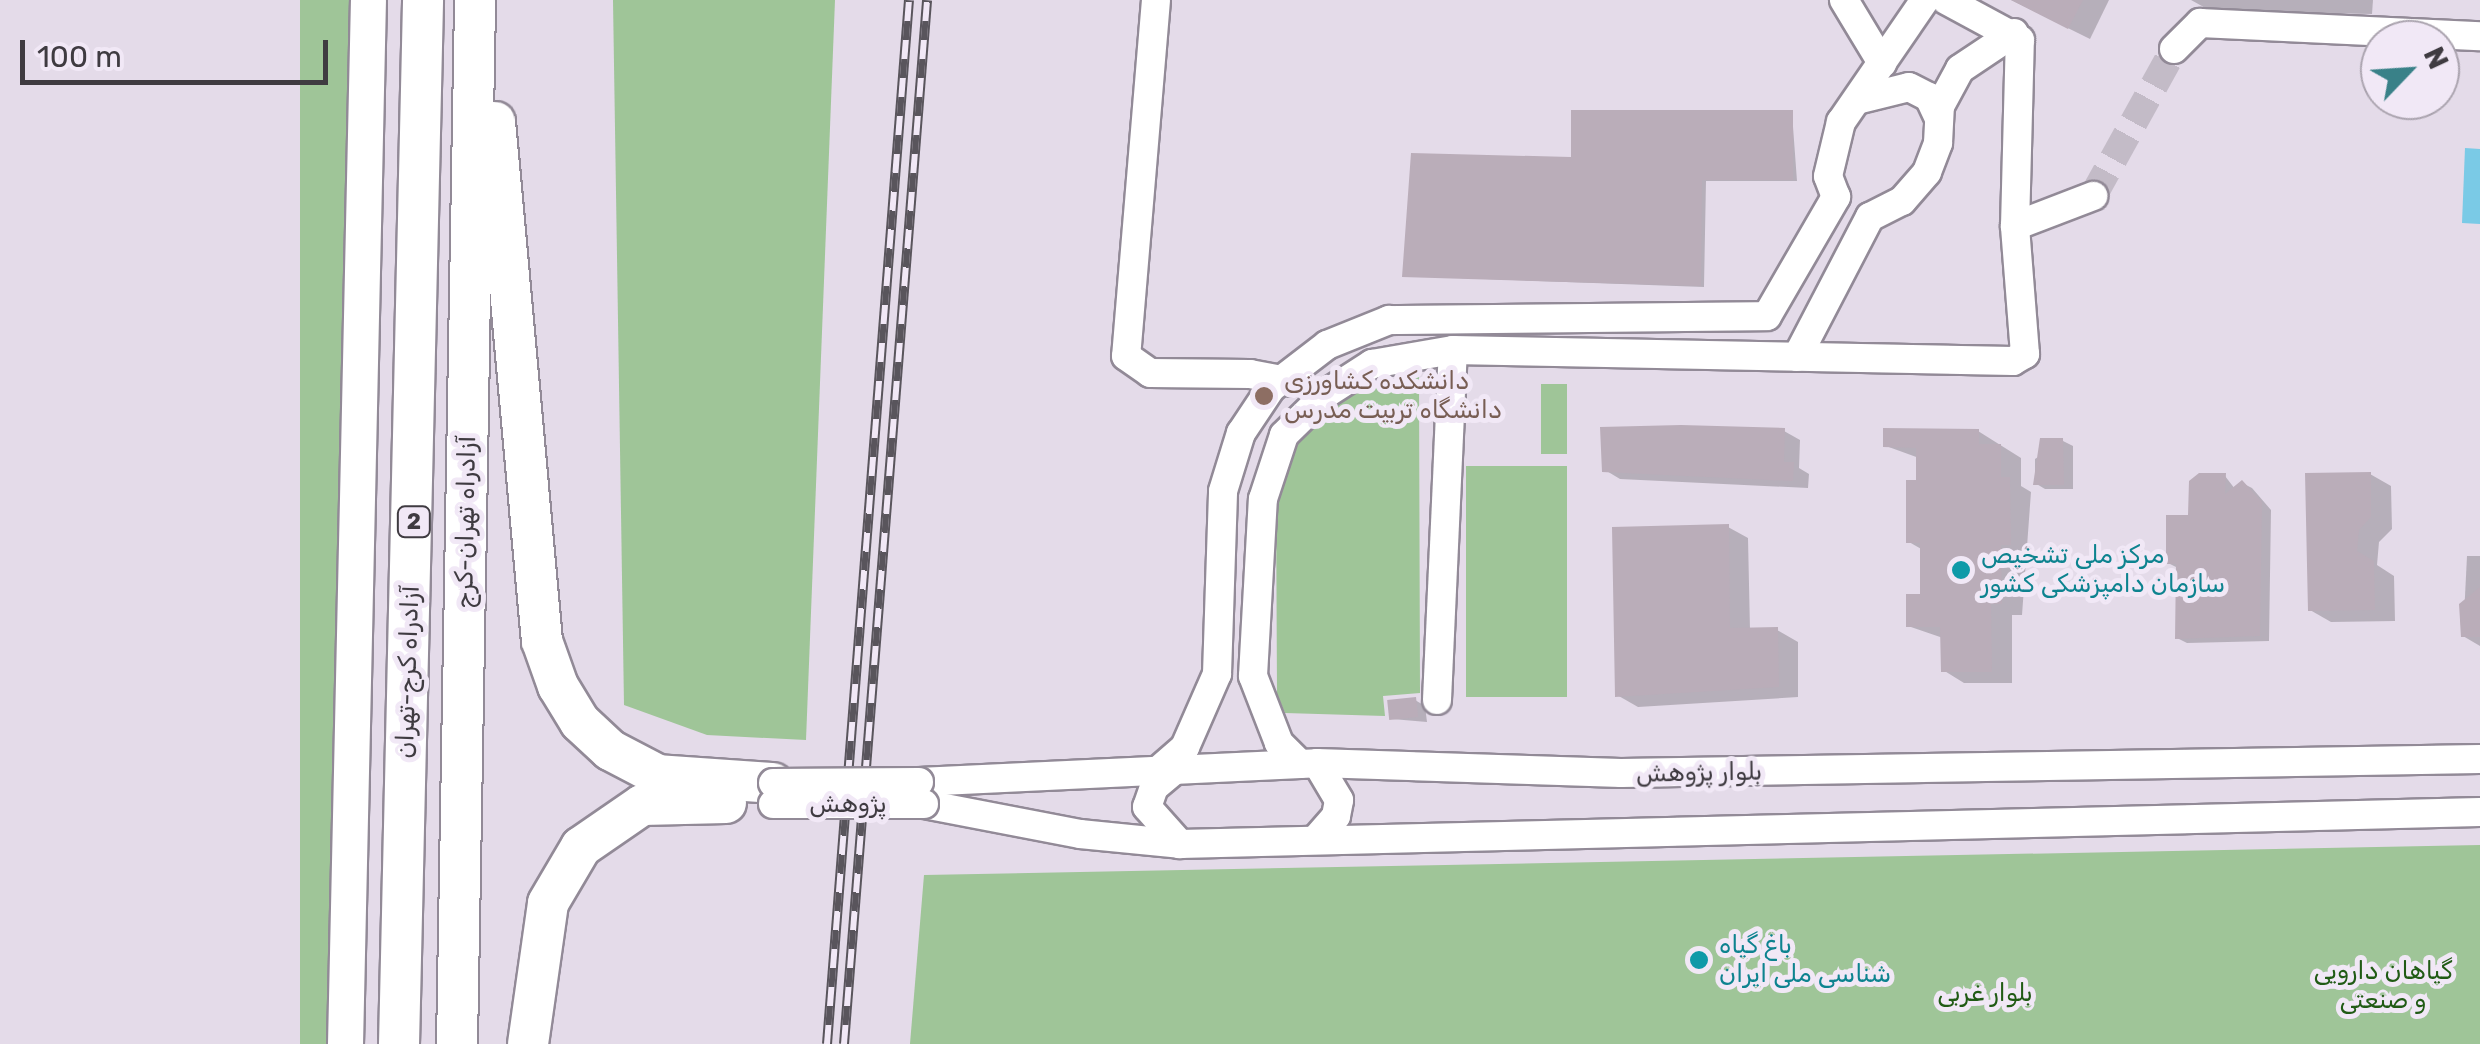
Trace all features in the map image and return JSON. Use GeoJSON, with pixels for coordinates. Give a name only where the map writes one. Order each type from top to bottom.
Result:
{"type":"FeatureCollection","features":[{"type":"Feature","properties":{"kind":"highway","name":"آزادراه کرج-تهران"},"geometry":{"type":"LineString","coordinates":[[399,1044],[423,0]]}},
{"type":"Feature","properties":{"kind":"highway"},"geometry":{"type":"LineString","coordinates":[[475,18],[495,122],[542,641],[558,686],[580,722],[610,750],[658,774],[773,794]]}},
{"type":"Feature","properties":{"kind":"highway","name":"آزادراه تهران-کرج"},"geometry":{"type":"LineString","coordinates":[[458,1044],[475,18]]}},
{"type":"Feature","properties":{"kind":"highway"},"geometry":{"type":"LineString","coordinates":[[528,1044],[548,902],[581,847],[642,805],[773,794]]}},
{"type":"Feature","properties":{"kind":"main road"},"geometry":{"type":"LineString","coordinates":[[345,1044],[368,0]]}},
{"type":"Feature","properties":{"kind":"street"},"geometry":{"type":"LineString","coordinates":[[1156,0],[1126,356],[1150,372],[1283,379],[1302,390],[1308,412]]}},
{"type":"Feature","properties":{"kind":"street"},"geometry":{"type":"LineString","coordinates":[[1844,0],[1882,63]]}},
{"type":"Feature","properties":{"kind":"street"},"geometry":{"type":"LineString","coordinates":[[1180,844],[1147,807],[1154,787],[1186,747],[1217,674],[1223,491],[1241,433],[1283,379],[1312,357],[1388,320],[1767,316],[1836,197],[1828,176],[1842,122],[1925,0]]}},
{"type":"Feature","properties":{"kind":"street"},"geometry":{"type":"LineString","coordinates":[[1317,838],[1336,816],[1339,800],[1308,764],[1279,743],[1253,676],[1263,499],[1284,435],[1331,390],[1372,364],[1454,350],[2014,361],[2026,346],[2015,226],[2020,51],[2014,33],[1946,0]]}},
{"type":"Feature","properties":{"kind":"street"},"geometry":{"type":"LineString","coordinates":[[2174,50],[2200,24],[2480,36]]}},
{"type":"Feature","properties":{"kind":"street"},"geometry":{"type":"LineString","coordinates":[[1938,116],[1960,69],[2014,33]]}},
{"type":"Feature","properties":{"kind":"street"},"geometry":{"type":"LineString","coordinates":[[1797,357],[1870,217],[1902,201],[1928,172],[1938,143],[1938,116],[1930,97],[1909,86],[1861,99]]}},
{"type":"Feature","properties":{"kind":"street"},"geometry":{"type":"LineString","coordinates":[[2015,226],[2092,196]]}},
{"type":"Feature","properties":{"kind":"street"},"geometry":{"type":"LineString","coordinates":[[1437,700],[1454,350]]}},
{"type":"Feature","properties":{"kind":"street"},"geometry":{"type":"LineString","coordinates":[[1312,357],[1317,382],[1331,390]]}},
{"type":"Feature","properties":{"kind":"street"},"geometry":{"type":"LineString","coordinates":[[1200,714],[1222,696],[1238,694],[1266,712]]}},
{"type":"Feature","properties":{"kind":"street","name":"بلوار پژوهش"},"geometry":{"type":"LineString","coordinates":[[922,793],[1169,768],[1308,764],[1621,774],[2480,759]]}},
{"type":"Feature","properties":{"kind":"street"},"geometry":{"type":"LineString","coordinates":[[922,793],[1080,834],[1180,844],[2480,812]]}},
{"type":"Feature","properties":{"kind":"street","name":"پژوهش"},"geometry":{"type":"LineString","coordinates":[[773,794],[922,793]]}},
{"type":"Feature","properties":{"kind":"green space"},"geometry":{"type":"Polygon","coordinates":[[[300,0],[357,0],[357,1044],[300,1044],[300,0]]]}},
{"type":"Feature","properties":{"kind":"green space"},"geometry":{"type":"Polygon","coordinates":[[[613,0],[835,0],[806,740],[707,735],[624,705],[613,0]]]}},
{"type":"Feature","properties":{"kind":"green space"},"geometry":{"type":"Polygon","coordinates":[[[1419,376],[1420,693],[1383,696],[1385,716],[1285,713],[1277,694],[1276,490],[1287,451],[1309,423],[1359,384],[1419,376]]]}},
{"type":"Feature","properties":{"kind":"green space"},"geometry":{"type":"Polygon","coordinates":[[[1541,384],[1567,384],[1567,454],[1541,454],[1541,384]]]}},
{"type":"Feature","properties":{"kind":"green space"},"geometry":{"type":"Polygon","coordinates":[[[1466,466],[1567,466],[1567,697],[1466,697],[1466,466]]]}},
{"type":"Feature","properties":{"kind":"green space","name":"باغ گیاه‌ شناسی ملی ایران"},"geometry":{"type":"Polygon","coordinates":[[[2480,845],[2480,1044],[910,1044],[924,875],[2480,845]]]}},
{"type":"Feature","properties":{"kind":"water"},"geometry":{"type":"Polygon","coordinates":[[[2465,148],[2480,149],[2480,224],[2462,223],[2465,148]]]}},
{"type":"Feature","properties":{"kind":"building"},"geometry":{"type":"Polygon","coordinates":[[[2011,0],[2083,0],[2068,29],[2011,0]]]}},
{"type":"Feature","properties":{"kind":"building"},"geometry":{"type":"Polygon","coordinates":[[[1571,110],[1793,110],[1793,180],[1702,180],[1701,286],[1402,277],[1411,153],[1571,157],[1571,110]]]}},
{"type":"Feature","properties":{"kind":"building"},"geometry":{"type":"Polygon","coordinates":[[[1600,427],[1785,428],[1784,462],[1794,462],[1793,481],[1602,472],[1600,427]]]}},
{"type":"Feature","properties":{"kind":"building","name":"مرکز ملی تشخیص سازمان دامپزشکی کشور"},"geometry":{"type":"Polygon","coordinates":[[[1883,428],[1979,429],[1979,444],[2001,444],[2001,477],[2010,477],[2011,545],[2001,545],[2002,604],[1991,604],[1992,672],[1941,672],[1940,627],[1906,627],[1906,594],[1920,594],[1920,543],[1906,543],[1906,480],[1916,480],[1916,448],[1883,447],[1883,428]]]}},
{"type":"Feature","properties":{"kind":"building"},"geometry":{"type":"Polygon","coordinates":[[[2040,438],[2063,438],[2064,485],[2033,485],[2040,438]]]}},
{"type":"Feature","properties":{"kind":"building"},"geometry":{"type":"Polygon","coordinates":[[[2371,472],[2371,517],[2359,530],[2357,551],[2374,561],[2375,610],[2308,611],[2305,473],[2371,472]]]}},
{"type":"Feature","properties":{"kind":"building"},"geometry":{"type":"Polygon","coordinates":[[[2199,473],[2226,473],[2225,494],[2242,480],[2262,502],[2260,636],[2175,639],[2176,564],[2166,564],[2166,515],[2188,515],[2189,481],[2199,473]]]}},
{"type":"Feature","properties":{"kind":"building"},"geometry":{"type":"Polygon","coordinates":[[[1729,524],[1730,628],[1778,627],[1779,687],[1615,697],[1612,527],[1729,524]]]}},
{"type":"Feature","properties":{"kind":"building"},"geometry":{"type":"Polygon","coordinates":[[[2480,587],[2480,637],[2461,637],[2459,604],[2480,587]]]}},
{"type":"Feature","properties":{"kind":"building"},"geometry":{"type":"Polygon","coordinates":[[[1416,697],[1418,717],[1389,720],[1387,700],[1416,697]]]}},
{"type":"Feature","properties":{"kind":"tunnel"},"geometry":{"type":"LineString","coordinates":[[2093,196],[2174,49]]}},
{"type":"Feature","properties":{"kind":"railway"},"geometry":{"type":"LineString","coordinates":[[827,1044],[909,0]]}},
{"type":"Feature","properties":{"kind":"railway"},"geometry":{"type":"LineString","coordinates":[[844,1044],[927,0]]}},
{"type":"Feature","properties":{"kind":"place","name":"دانشکده کشاورزی دانشگاه تربیت مدرس"},"geometry":{"type":"Point","coordinates":[1264,396]}},
{"type":"Feature","properties":{"kind":"place","name":"مرکز ملی تشخیص سازمان دامپزشکی کشور"},"geometry":{"type":"Point","coordinates":[1961,570]}},
{"type":"Feature","properties":{"kind":"place","name":"باغ گیاه‌ شناسی ملی ایران"},"geometry":{"type":"Point","coordinates":[1699,960]}},
{"type":"Feature","properties":{"kind":"park label","name":"گیاهان دارویی و صنعتی"},"geometry":{"type":"Point","coordinates":[2383,986]}},
{"type":"Feature","properties":{"kind":"park label","name":"بلوار غربی"},"geometry":{"type":"Point","coordinates":[1985,993]}}]}
